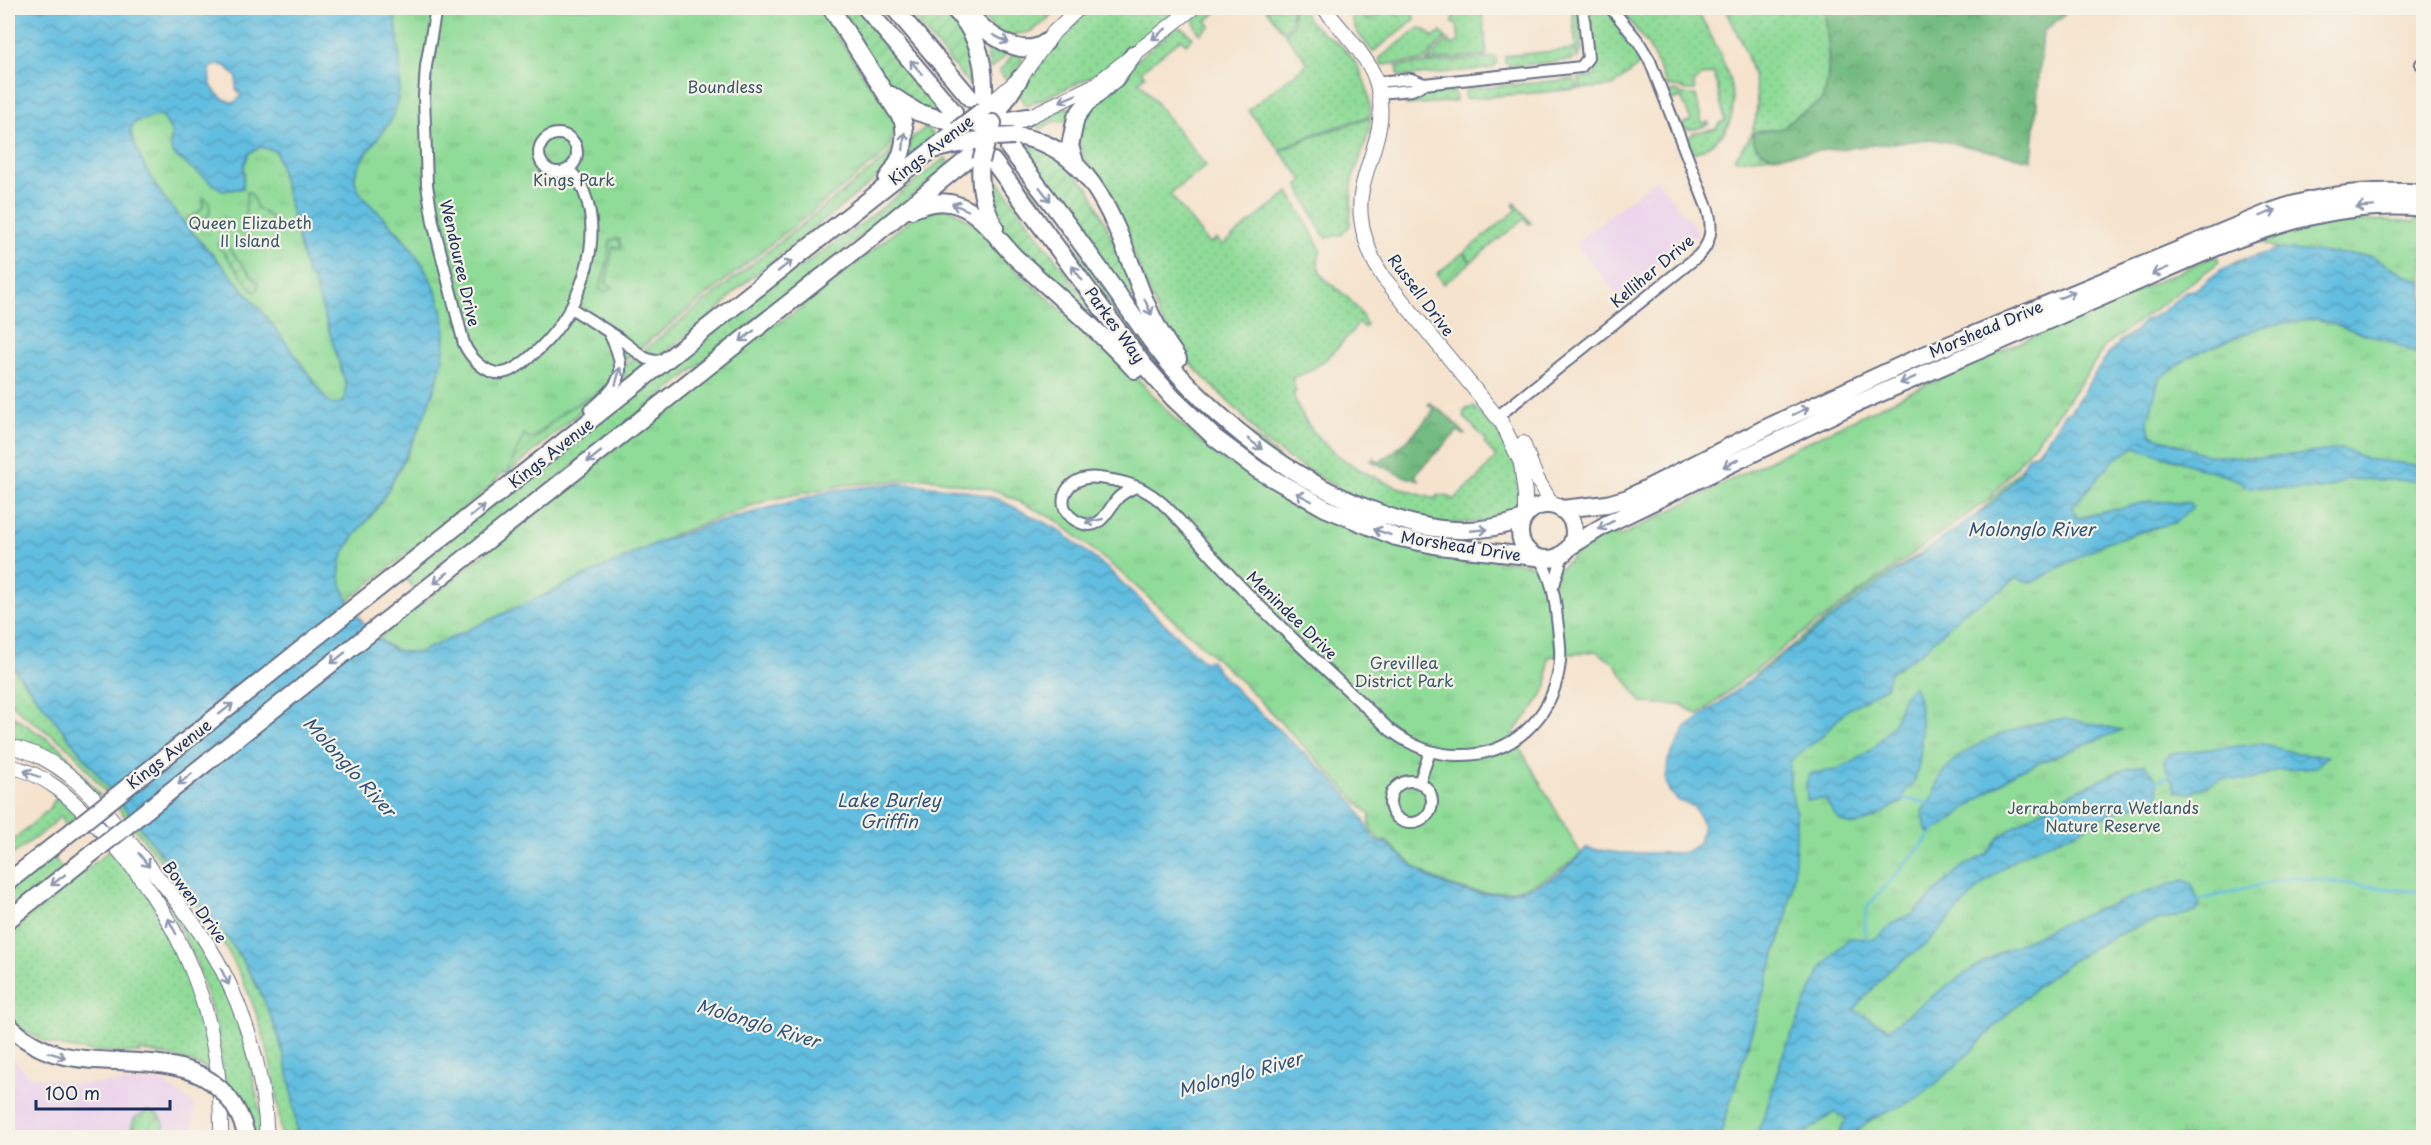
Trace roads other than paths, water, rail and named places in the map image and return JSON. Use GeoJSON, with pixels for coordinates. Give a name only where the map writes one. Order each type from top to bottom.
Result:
{"type":"FeatureCollection","features":[{"type":"Feature","properties":{"kind":"main road"},"geometry":{"type":"LineString","coordinates":[[831,8],[875,80],[901,116],[905,139],[900,160],[878,192]]}},
{"type":"Feature","properties":{"kind":"main road","name":"Parkes Way"},"geometry":{"type":"LineString","coordinates":[[866,8],[983,130],[1065,220],[1159,351],[1213,409]]}},
{"type":"Feature","properties":{"kind":"main road","name":"Parkes Way"},"geometry":{"type":"LineString","coordinates":[[894,8],[983,130],[1143,364],[1173,398],[1208,431],[1258,470]]}},
{"type":"Feature","properties":{"kind":"main road"},"geometry":{"type":"LineString","coordinates":[[953,8],[968,25],[979,49],[985,78],[980,181],[985,207],[1004,245]]}},
{"type":"Feature","properties":{"kind":"main road"},"geometry":{"type":"LineString","coordinates":[[965,8],[987,32],[1020,48],[1034,48],[1046,42]]}},
{"type":"Feature","properties":{"kind":"main road"},"geometry":{"type":"LineString","coordinates":[[1075,162],[1070,146],[1076,117],[1086,104],[1115,79],[1134,54]]}},
{"type":"Feature","properties":{"kind":"main road"},"geometry":{"type":"LineString","coordinates":[[983,130],[1020,78]]}},
{"type":"Feature","properties":{"kind":"main road"},"geometry":{"type":"LineString","coordinates":[[875,80],[910,108],[933,118],[1048,145],[1075,162],[1098,190],[1147,305],[1162,334],[1213,409]]}},
{"type":"Feature","properties":{"kind":"main road"},"geometry":{"type":"LineString","coordinates":[[983,130],[1027,117]]}},
{"type":"Feature","properties":{"kind":"main road","name":"Kings Avenue"},"geometry":{"type":"LineString","coordinates":[[8,882],[932,150],[983,130]]}},
{"type":"Feature","properties":{"kind":"main road","name":"Kings Avenue"},"geometry":{"type":"LineString","coordinates":[[10,920],[956,169],[983,130]]}},
{"type":"Feature","properties":{"kind":"main road","name":"Morshead Drive"},"geometry":{"type":"LineString","coordinates":[[1557,507],[1595,506],[1628,498],[1768,427],[1917,358],[2288,206],[2345,194],[2424,193]]}},
{"type":"Feature","properties":{"kind":"main road"},"geometry":{"type":"LineString","coordinates":[[898,215],[929,203],[952,203],[974,214],[1004,245],[1081,315],[1192,429],[1224,454],[1258,470]]}},
{"type":"Feature","properties":{"kind":"main road","name":"Morshead Drive"},"geometry":{"type":"LineString","coordinates":[[1567,550],[1605,525],[1844,409],[1961,356],[2224,244],[2285,222],[2327,211],[2380,206],[2424,208]]}},
{"type":"Feature","properties":{"kind":"main road","name":"Morshead Drive"},"geometry":{"type":"LineString","coordinates":[[1213,409],[1254,443],[1300,475],[1349,501],[1391,518],[1433,528],[1464,531],[1487,530],[1524,518]]}},
{"type":"Feature","properties":{"kind":"main road","name":"Morshead Drive"},"geometry":{"type":"LineString","coordinates":[[1258,470],[1325,508],[1396,537],[1439,546],[1538,558]]}},
{"type":"Feature","properties":{"kind":"main road"},"geometry":{"type":"LineString","coordinates":[[1557,507],[1569,515],[1574,528],[1567,550],[1553,559],[1538,558],[1526,550],[1521,539],[1520,526],[1524,518],[1535,508],[1557,507]]}},
{"type":"Feature","properties":{"kind":"main road"},"geometry":{"type":"LineString","coordinates":[[8,1025],[33,1046],[64,1057],[165,1064],[193,1072],[212,1082],[229,1098],[238,1112],[246,1136]]}},
{"type":"Feature","properties":{"kind":"street","name":"Wendouree Drive"},"geometry":{"type":"LineString","coordinates":[[436,8],[424,89],[427,185],[432,219],[466,348],[485,368],[495,373],[505,373],[536,352],[559,326],[571,308],[585,269],[590,230],[585,194],[569,168]]}},
{"type":"Feature","properties":{"kind":"street"},"geometry":{"type":"LineString","coordinates":[[1020,78],[1060,25],[1079,8]]}},
{"type":"Feature","properties":{"kind":"street","name":"Russell Drive"},"geometry":{"type":"LineString","coordinates":[[1324,8],[1371,69],[1377,88],[1380,132],[1362,190],[1361,204],[1364,234],[1371,254],[1383,277],[1499,420],[1520,439],[1536,477],[1557,507]]}},
{"type":"Feature","properties":{"kind":"street"},"geometry":{"type":"LineString","coordinates":[[1377,88],[1411,79],[1424,84],[1567,70],[1584,64],[1588,56],[1584,8]]}},
{"type":"Feature","properties":{"kind":"street","name":"Kelliher Drive"},"geometry":{"type":"LineString","coordinates":[[1499,420],[1698,256],[1710,236],[1711,222],[1708,210],[1650,61],[1638,41],[1611,8]]}},
{"type":"Feature","properties":{"kind":"street"},"geometry":{"type":"LineString","coordinates":[[1027,117],[1089,88],[1186,10]]}},
{"type":"Feature","properties":{"kind":"street"},"geometry":{"type":"LineString","coordinates":[[571,308],[646,359],[654,361],[670,359]]}},
{"type":"Feature","properties":{"kind":"street"},"geometry":{"type":"LineString","coordinates":[[554,451],[570,428],[610,394],[618,382],[621,359],[609,333]]}},
{"type":"Feature","properties":{"kind":"street","name":"Russell Drive"},"geometry":{"type":"LineString","coordinates":[[1499,420],[1521,463],[1525,494],[1524,518]]}},
{"type":"Feature","properties":{"kind":"street","name":"Menindee Drive"},"geometry":{"type":"LineString","coordinates":[[1136,487],[1126,491],[1116,500],[1106,518],[1094,523],[1080,523],[1071,518],[1065,508],[1067,488],[1079,478],[1104,478],[1136,487],[1158,500],[1278,624],[1390,730],[1403,740],[1430,752],[1449,756],[1471,755],[1499,748],[1516,740],[1542,714],[1554,689],[1561,649],[1554,586],[1538,558]]}},
{"type":"Feature","properties":{"kind":"street","name":"Menindee Drive"},"geometry":{"type":"LineString","coordinates":[[1554,586],[1567,550]]}},
{"type":"Feature","properties":{"kind":"street","name":"Bowen Drive"},"geometry":{"type":"LineString","coordinates":[[8,746],[34,754],[59,768],[83,786],[115,822],[201,934],[228,982],[246,1025],[261,1084],[267,1137]]}},
{"type":"Feature","properties":{"kind":"street"},"geometry":{"type":"LineString","coordinates":[[1419,783],[1430,752]]}},
{"type":"Feature","properties":{"kind":"street","name":"Bowen Drive"},"geometry":{"type":"LineString","coordinates":[[8,766],[35,774],[71,798],[126,858],[168,919],[200,987],[211,1029],[218,1060],[221,1137]]}},
{"type":"Feature","properties":{"kind":"street"},"geometry":{"type":"LineString","coordinates":[[1402,783],[1419,783],[1430,794],[1430,811],[1419,822],[1402,822],[1391,811],[1391,795],[1402,783]]}},
{"type":"Feature","properties":{"kind":"water","name":"Lake Burley Griffin"},"geometry":{"type":"Polygon","coordinates":[[[8,8],[394,8],[400,62],[397,103],[389,122],[355,173],[355,180],[359,192],[410,246],[430,278],[443,312],[445,331],[441,368],[428,407],[382,500],[354,536],[340,566],[342,586],[351,605],[365,625],[387,646],[402,652],[418,653],[657,543],[707,525],[834,490],[900,483],[959,489],[998,499],[1057,529],[1109,570],[1203,661],[1211,660],[1217,670],[1244,698],[1329,776],[1354,803],[1373,838],[1383,844],[1385,842],[1416,868],[1436,881],[1455,889],[1475,893],[1517,891],[1537,885],[1556,876],[1586,848],[1620,853],[1680,853],[1699,844],[1703,824],[1694,807],[1679,801],[1669,791],[1666,781],[1668,760],[1686,728],[1863,595],[1992,504],[2020,473],[2028,456],[2039,452],[2065,413],[2070,412],[2110,351],[2144,321],[2159,314],[2187,291],[2195,290],[2221,270],[2277,249],[2371,256],[2423,284],[2423,356],[2388,341],[2317,319],[2264,326],[2191,356],[2159,379],[2148,421],[2150,434],[2207,455],[2265,458],[2342,449],[2368,459],[2423,466],[2423,481],[2348,479],[2321,490],[2246,487],[2241,481],[2135,447],[2115,459],[2073,506],[2077,518],[2150,501],[2189,503],[2193,507],[2176,522],[2106,542],[2032,583],[2015,578],[2004,589],[1966,610],[1923,651],[1890,673],[1886,687],[1847,710],[1820,738],[1790,761],[1790,785],[1796,814],[1796,839],[1794,874],[1787,915],[1720,1137],[297,1137],[284,1057],[267,1007],[242,959],[8,661],[8,8]],[[216,65],[210,69],[212,86],[218,95],[234,103],[241,96],[236,88],[237,78],[226,66],[216,65]],[[156,116],[135,122],[130,130],[138,154],[150,177],[180,218],[269,320],[327,401],[333,405],[344,402],[346,385],[313,279],[307,274],[276,151],[261,147],[249,153],[244,166],[243,188],[223,191],[174,155],[170,146],[172,132],[163,117],[156,116]]]}},
{"type":"Feature","properties":{"kind":"water"},"geometry":{"type":"Polygon","coordinates":[[[1913,685],[1920,706],[1921,752],[1915,778],[1911,787],[1904,793],[1904,801],[1866,822],[1850,825],[1838,818],[1825,799],[1807,800],[1806,783],[1811,773],[1836,770],[1875,747],[1894,723],[1903,698],[1913,685]]]}},
{"type":"Feature","properties":{"kind":"water"},"geometry":{"type":"Polygon","coordinates":[[[2066,719],[2122,730],[2016,772],[1942,826],[1927,833],[1922,811],[1933,796],[1941,775],[1965,752],[2015,729],[2066,719]]]}},
{"type":"Feature","properties":{"kind":"water"},"geometry":{"type":"Polygon","coordinates":[[[2260,744],[2305,755],[2328,756],[2316,767],[2277,770],[2252,780],[2221,779],[2191,793],[2176,792],[2164,762],[2170,753],[2260,744]]]}},
{"type":"Feature","properties":{"kind":"water"},"geometry":{"type":"Polygon","coordinates":[[[2144,764],[2156,780],[2158,800],[2114,812],[2074,833],[2021,855],[1984,883],[1924,946],[1890,969],[1854,1010],[1888,1029],[1966,973],[2016,945],[2087,914],[2184,880],[2192,884],[2200,906],[2196,912],[2139,926],[2107,940],[2076,958],[2020,1002],[1935,1085],[1913,1100],[1866,1123],[1853,1137],[1838,1135],[1847,1118],[1835,1112],[1800,1137],[1755,1137],[1765,1114],[1782,1057],[1805,1004],[1823,966],[1849,938],[1875,939],[1897,920],[1913,914],[1960,868],[1987,854],[1998,838],[2023,821],[2073,792],[2125,769],[2144,764]]]}},
{"type":"Feature","properties":{"kind":"waterway"},"geometry":{"type":"LineString","coordinates":[[2153,782],[2172,775]]}},
{"type":"Feature","properties":{"kind":"waterway"},"geometry":{"type":"LineString","coordinates":[[1901,798],[1929,803]]}},
{"type":"Feature","properties":{"kind":"waterway"},"geometry":{"type":"LineString","coordinates":[[1867,940],[1865,927],[1867,907],[1932,834],[1936,826]]}},
{"type":"Feature","properties":{"kind":"waterway"},"geometry":{"type":"LineString","coordinates":[[2195,901],[2293,877],[2424,891]]}},
{"type":"Feature","properties":{"kind":"park label","name":"Boundless"},"geometry":{"type":"Point","coordinates":[725,87]}},
{"type":"Feature","properties":{"kind":"park label","name":"Kings Park"},"geometry":{"type":"Point","coordinates":[574,180]}},
{"type":"Feature","properties":{"kind":"park label","name":"Queen Elizabeth II Island"},"geometry":{"type":"Point","coordinates":[250,232]}},
{"type":"Feature","properties":{"kind":"park label","name":"Grevillea District Park"},"geometry":{"type":"Point","coordinates":[1404,672]}},
{"type":"Feature","properties":{"kind":"park label","name":"Jerrabomberra Wetlands Nature Reserve"},"geometry":{"type":"Point","coordinates":[2103,817]}},
{"type":"Feature","properties":{"kind":"water label","name":"Molonglo River"},"geometry":{"type":"Point","coordinates":[2031,530]}},
{"type":"Feature","properties":{"kind":"water label","name":"Molonglo River"},"geometry":{"type":"Point","coordinates":[349,767]}},
{"type":"Feature","properties":{"kind":"water label","name":"Molonglo River"},"geometry":{"type":"Point","coordinates":[758,1024]}},
{"type":"Feature","properties":{"kind":"water label","name":"Molonglo River"},"geometry":{"type":"Point","coordinates":[1240,1075]}}]}
